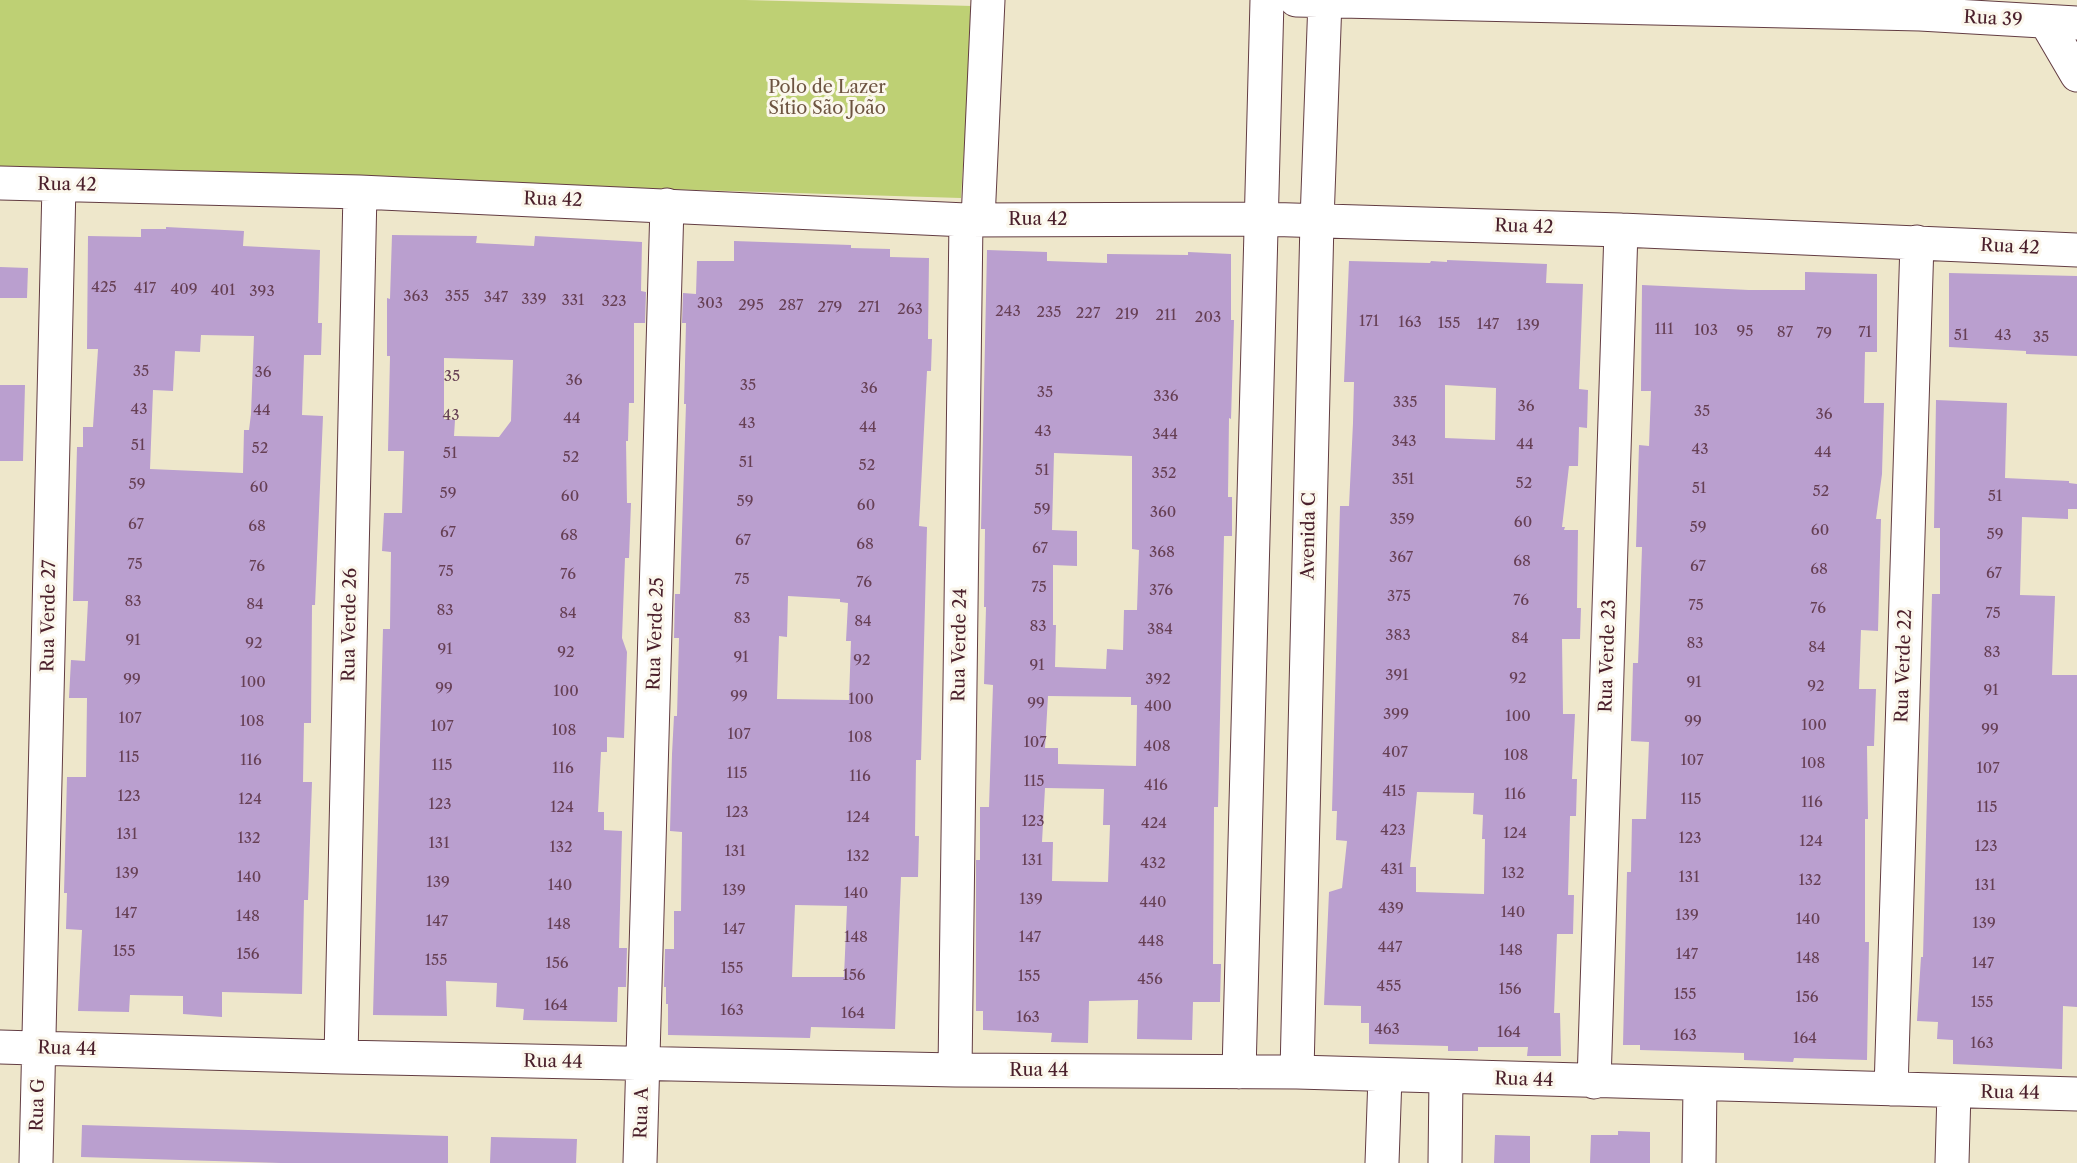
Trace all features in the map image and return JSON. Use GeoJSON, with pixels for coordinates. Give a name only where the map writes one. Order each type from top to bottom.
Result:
{"type":"FeatureCollection","features":[{"type":"Feature","properties":{"kind":"street","name":"Rua Verde 24"},"geometry":{"type":"LineString","coordinates":[[955,1070],[972,220],[988,0]]}},
{"type":"Feature","properties":{"kind":"street"},"geometry":{"type":"LineString","coordinates":[[1239,1072],[1267,0]]}},
{"type":"Feature","properties":{"kind":"street","name":"Rua 39"},"geometry":{"type":"LineString","coordinates":[[1315,1],[1920,7],[2062,22]]}},
{"type":"Feature","properties":{"kind":"street","name":"Avenida C"},"geometry":{"type":"LineString","coordinates":[[1297,1072],[1317,221],[1315,1]]}},
{"type":"Feature","properties":{"kind":"street"},"geometry":{"type":"LineString","coordinates":[[2062,22],[2077,75]]}},
{"type":"Feature","properties":{"kind":"street","name":"Rua 42"},"geometry":{"type":"LineString","coordinates":[[0,183],[360,192],[972,220],[1260,219],[1621,230],[2077,250]]}},
{"type":"Feature","properties":{"kind":"street","name":"Rua Verde 27"},"geometry":{"type":"LineString","coordinates":[[40,1048],[58,185]]}},
{"type":"Feature","properties":{"kind":"street","name":"Rua Verde 26"},"geometry":{"type":"LineString","coordinates":[[341,1058],[360,192]]}},
{"type":"Feature","properties":{"kind":"street","name":"Rua Verde 25"},"geometry":{"type":"LineString","coordinates":[[644,1064],[667,205]]}},
{"type":"Feature","properties":{"kind":"street","name":"Rua Verde 23"},"geometry":{"type":"LineString","coordinates":[[1594,1082],[1621,230]]}},
{"type":"Feature","properties":{"kind":"street","name":"Rua Verde 22"},"geometry":{"type":"LineString","coordinates":[[1891,1089],[1917,242]]}},
{"type":"Feature","properties":{"kind":"street","name":"Rua 44"},"geometry":{"type":"LineString","coordinates":[[0,1047],[341,1058],[955,1070],[1297,1072],[2077,1094]]}},
{"type":"Feature","properties":{"kind":"street","name":"Rua G"},"geometry":{"type":"LineString","coordinates":[[36,1163],[40,1048]]}},
{"type":"Feature","properties":{"kind":"street","name":"Rua A"},"geometry":{"type":"LineString","coordinates":[[640,1163],[644,1064]]}},
{"type":"Feature","properties":{"kind":"street"},"geometry":{"type":"LineString","coordinates":[[1382,1163],[1385,1076]]}},
{"type":"Feature","properties":{"kind":"street"},"geometry":{"type":"LineString","coordinates":[[1445,1163],[1446,1078]]}},
{"type":"Feature","properties":{"kind":"street"},"geometry":{"type":"LineString","coordinates":[[1700,1084],[1700,1163]]}},
{"type":"Feature","properties":{"kind":"street"},"geometry":{"type":"LineString","coordinates":[[1952,1163],[1954,1091]]}},
{"type":"Feature","properties":{"kind":"green space","name":"Polo de Lazer Sítio São João"},"geometry":{"type":"Polygon","coordinates":[[[0,0],[745,0],[973,6],[961,198],[0,169],[0,0]]]}},
{"type":"Feature","properties":{"kind":"building"},"geometry":{"type":"Polygon","coordinates":[[[166,227],[244,231],[243,246],[320,250],[318,323],[322,323],[321,355],[304,355],[302,415],[323,416],[315,605],[312,605],[311,723],[304,723],[303,782],[312,782],[308,900],[304,900],[302,994],[222,992],[222,1017],[183,1014],[183,996],[130,995],[129,1012],[78,1011],[82,930],[66,929],[67,893],[64,893],[67,777],[86,777],[87,698],[69,698],[71,660],[85,661],[88,601],[73,601],[77,447],[83,447],[83,427],[93,427],[98,349],[87,349],[88,236],[141,237],[141,229],[166,229],[166,227]],[[201,335],[200,352],[175,351],[173,391],[153,390],[150,469],[243,473],[244,430],[249,430],[251,414],[254,336],[201,335]]]}},
{"type":"Feature","properties":{"kind":"building"},"geometry":{"type":"Polygon","coordinates":[[[392,235],[477,236],[476,243],[534,246],[535,236],[642,242],[641,291],[646,292],[645,323],[634,323],[634,403],[629,403],[628,441],[626,441],[627,503],[631,503],[629,558],[625,558],[622,638],[627,652],[624,738],[607,737],[607,752],[601,752],[598,812],[604,812],[604,830],[622,831],[619,948],[627,948],[626,987],[618,987],[617,1022],[523,1020],[524,1009],[496,1007],[497,983],[446,981],[447,1016],[373,1015],[383,629],[390,629],[391,552],[382,551],[384,513],[402,513],[404,451],[388,451],[390,356],[387,356],[387,298],[390,299],[392,235]],[[444,358],[444,419],[455,420],[454,436],[499,437],[511,421],[513,360],[444,358]]]}},
{"type":"Feature","properties":{"kind":"building"},"geometry":{"type":"Polygon","coordinates":[[[734,241],[851,245],[851,248],[890,249],[890,257],[929,258],[928,339],[932,339],[931,371],[927,371],[919,526],[927,527],[921,760],[916,760],[915,836],[919,836],[918,877],[901,877],[895,1029],[811,1027],[810,1038],[668,1035],[668,1004],[666,1004],[666,987],[664,987],[665,949],[674,949],[674,911],[681,911],[682,832],[670,831],[679,638],[674,638],[675,594],[680,594],[686,404],[684,404],[686,323],[682,323],[683,293],[696,294],[697,261],[734,261],[734,241]],[[788,596],[787,637],[779,636],[777,699],[849,700],[851,641],[846,641],[848,603],[840,602],[840,599],[788,596]],[[795,905],[792,977],[844,977],[847,906],[795,905]]]}},
{"type":"Feature","properties":{"kind":"building"},"geometry":{"type":"Polygon","coordinates":[[[987,250],[1047,252],[1047,261],[1107,263],[1107,254],[1188,255],[1188,252],[1231,254],[1231,320],[1234,320],[1228,497],[1232,497],[1232,536],[1224,536],[1218,807],[1214,807],[1213,964],[1221,964],[1220,1002],[1193,1002],[1192,1040],[1137,1039],[1138,1000],[1089,1001],[1088,1043],[1051,1042],[1052,1033],[983,1030],[983,1011],[976,1011],[976,860],[980,860],[980,807],[989,807],[993,685],[984,684],[985,529],[981,529],[987,250]],[[1054,453],[1052,530],[1077,531],[1077,566],[1053,565],[1053,625],[1056,625],[1055,667],[1106,669],[1107,649],[1123,650],[1124,610],[1137,610],[1139,550],[1132,549],[1132,456],[1054,453]],[[1048,696],[1045,748],[1058,748],[1058,764],[1136,766],[1137,705],[1131,705],[1131,697],[1048,696]],[[1045,788],[1042,842],[1053,842],[1052,881],[1108,882],[1110,825],[1103,825],[1104,789],[1045,788]]]}},
{"type":"Feature","properties":{"kind":"building"},"geometry":{"type":"Polygon","coordinates":[[[1447,260],[1547,264],[1546,283],[1583,284],[1579,389],[1588,390],[1587,428],[1579,427],[1578,466],[1569,466],[1562,527],[1565,527],[1564,530],[1578,530],[1577,608],[1581,608],[1580,639],[1562,639],[1563,714],[1575,714],[1572,779],[1577,779],[1576,816],[1570,816],[1568,895],[1574,895],[1573,934],[1557,934],[1554,1013],[1560,1013],[1561,1056],[1527,1056],[1528,1047],[1478,1047],[1478,1051],[1448,1051],[1448,1046],[1369,1044],[1369,1023],[1361,1023],[1361,1006],[1324,1005],[1329,892],[1342,888],[1347,841],[1336,840],[1337,811],[1332,811],[1340,506],[1349,506],[1353,423],[1354,382],[1344,382],[1349,261],[1447,262],[1447,260]],[[1445,385],[1445,438],[1495,440],[1496,388],[1445,385]],[[1417,792],[1410,867],[1416,867],[1416,892],[1484,894],[1483,815],[1473,814],[1474,793],[1417,792]]]}},
{"type":"Feature","properties":{"kind":"building"},"geometry":{"type":"Polygon","coordinates":[[[0,267],[28,268],[27,298],[0,298],[0,267]]]}},
{"type":"Feature","properties":{"kind":"building"},"geometry":{"type":"Polygon","coordinates":[[[1805,272],[1877,274],[1877,352],[1865,352],[1864,403],[1884,403],[1882,474],[1876,519],[1881,519],[1878,631],[1861,630],[1859,689],[1876,689],[1874,746],[1867,746],[1868,819],[1865,819],[1865,942],[1869,942],[1867,1060],[1794,1058],[1793,1062],[1744,1060],[1744,1053],[1640,1050],[1640,1045],[1623,1045],[1627,872],[1631,872],[1632,819],[1646,819],[1649,742],[1631,741],[1633,663],[1638,663],[1642,547],[1636,547],[1639,445],[1649,446],[1651,391],[1641,391],[1642,285],[1805,290],[1805,272]]]}},
{"type":"Feature","properties":{"kind":"building"},"geometry":{"type":"Polygon","coordinates":[[[1949,273],[2077,276],[2077,356],[1949,347],[1949,273]]]}},
{"type":"Feature","properties":{"kind":"building"},"geometry":{"type":"Polygon","coordinates":[[[0,385],[25,385],[23,461],[0,461],[0,385]]]}},
{"type":"Feature","properties":{"kind":"building"},"geometry":{"type":"Polygon","coordinates":[[[1936,400],[2007,403],[2005,478],[2069,481],[2069,483],[2077,484],[2077,509],[2068,509],[2068,519],[2022,517],[2020,595],[2055,596],[2052,675],[2077,675],[2077,1007],[2063,1006],[2062,1069],[1953,1064],[1953,1040],[1937,1039],[1938,1022],[1917,1021],[1921,957],[1923,957],[1932,594],[1940,594],[1940,528],[1934,528],[1936,400]]]}},
{"type":"Feature","properties":{"kind":"building"},"geometry":{"type":"Polygon","coordinates":[[[82,1125],[448,1136],[448,1163],[281,1163],[81,1157],[82,1125]]]}},
{"type":"Feature","properties":{"kind":"building"},"geometry":{"type":"Polygon","coordinates":[[[1618,1131],[1650,1132],[1650,1163],[1590,1163],[1591,1135],[1618,1135],[1618,1131]]]}},
{"type":"Feature","properties":{"kind":"building"},"geometry":{"type":"Polygon","coordinates":[[[1495,1135],[1530,1136],[1530,1163],[1494,1163],[1495,1135]]]}},
{"type":"Feature","properties":{"kind":"building"},"geometry":{"type":"Polygon","coordinates":[[[491,1137],[577,1139],[576,1163],[490,1163],[491,1137]]]}}]}
